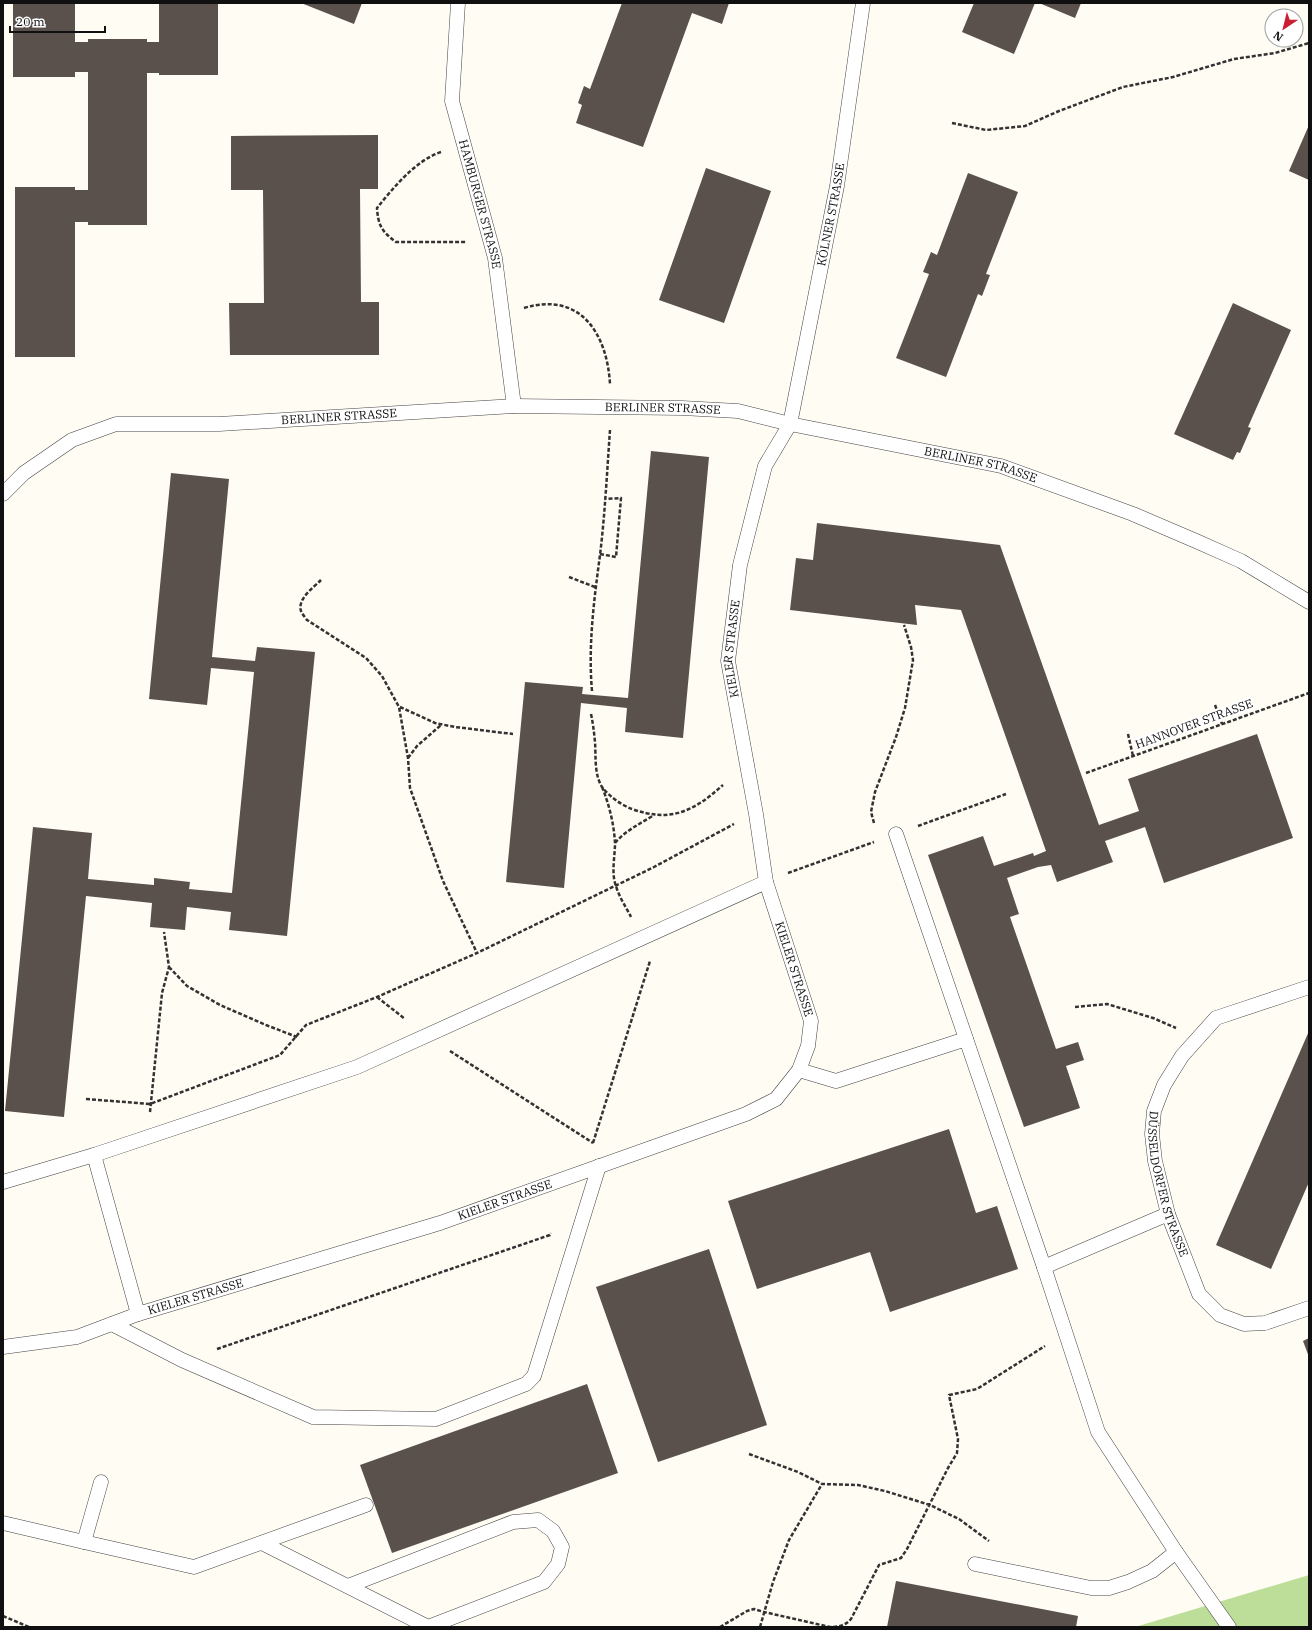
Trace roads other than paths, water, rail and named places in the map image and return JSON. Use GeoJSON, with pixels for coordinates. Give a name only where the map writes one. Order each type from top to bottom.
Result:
{"type":"FeatureCollection","features":[{"type":"Feature","properties":{"kind":"lane","name":"HAMBURGER STRASSE"},"geometry":{"type":"LineString","coordinates":[[458,3],[452,100],[495,258],[514,406]]}},
{"type":"Feature","properties":{"kind":"lane","name":"KÖLNER STRASSE"},"geometry":{"type":"LineString","coordinates":[[790,424],[837,186],[863,3]]}},
{"type":"Feature","properties":{"kind":"lane","name":"BERLINER STRASSE"},"geometry":{"type":"LineString","coordinates":[[3,494],[24,473],[72,440],[116,424],[219,424],[514,406],[738,411],[790,424],[1001,466],[1133,514],[1196,541],[1241,561],[1309,602]]}},
{"type":"Feature","properties":{"kind":"lane","name":"KIELER STRASSE"},"geometry":{"type":"LineString","coordinates":[[3,1347],[77,1337],[138,1314],[440,1223],[746,1114],[776,1099],[799,1070],[808,1046],[811,1021],[766,882],[756,814],[728,662],[740,565],[765,466],[790,424]]}},
{"type":"Feature","properties":{"kind":"lane"},"geometry":{"type":"LineString","coordinates":[[896,834],[1044,1267],[1098,1432],[1176,1552],[1229,1627]]}},
{"type":"Feature","properties":{"kind":"lane"},"geometry":{"type":"LineString","coordinates":[[3,1182],[94,1155],[357,1067],[766,882]]}},
{"type":"Feature","properties":{"kind":"lane","name":"DÜSSELDORFER STRASSE"},"geometry":{"type":"LineString","coordinates":[[1309,987],[1216,1018],[1182,1056],[1164,1084],[1154,1111],[1152,1134],[1155,1161],[1168,1214],[1199,1294],[1220,1315],[1244,1324],[1265,1323],[1309,1308]]}},
{"type":"Feature","properties":{"kind":"lane"},"geometry":{"type":"LineString","coordinates":[[799,1070],[836,1081],[966,1039]]}},
{"type":"Feature","properties":{"kind":"lane"},"geometry":{"type":"LineString","coordinates":[[94,1155],[138,1314]]}},
{"type":"Feature","properties":{"kind":"lane"},"geometry":{"type":"LineString","coordinates":[[112,1324],[182,1360],[313,1418],[436,1419],[526,1384],[534,1376],[599,1166]]}},
{"type":"Feature","properties":{"kind":"lane"},"geometry":{"type":"LineString","coordinates":[[1044,1267],[1168,1214]]}},
{"type":"Feature","properties":{"kind":"lane"},"geometry":{"type":"LineString","coordinates":[[84,1542],[101,1482]]}},
{"type":"Feature","properties":{"kind":"lane"},"geometry":{"type":"LineString","coordinates":[[3,1524],[194,1567],[366,1505]]}},
{"type":"Feature","properties":{"kind":"lane"},"geometry":{"type":"LineString","coordinates":[[262,1543],[428,1627],[544,1582],[558,1564],[562,1547],[553,1531],[538,1520],[512,1522],[348,1586]]}},
{"type":"Feature","properties":{"kind":"lane"},"geometry":{"type":"LineString","coordinates":[[975,1564],[1091,1588],[1109,1588],[1128,1582],[1152,1571],[1176,1552]]}}]}
